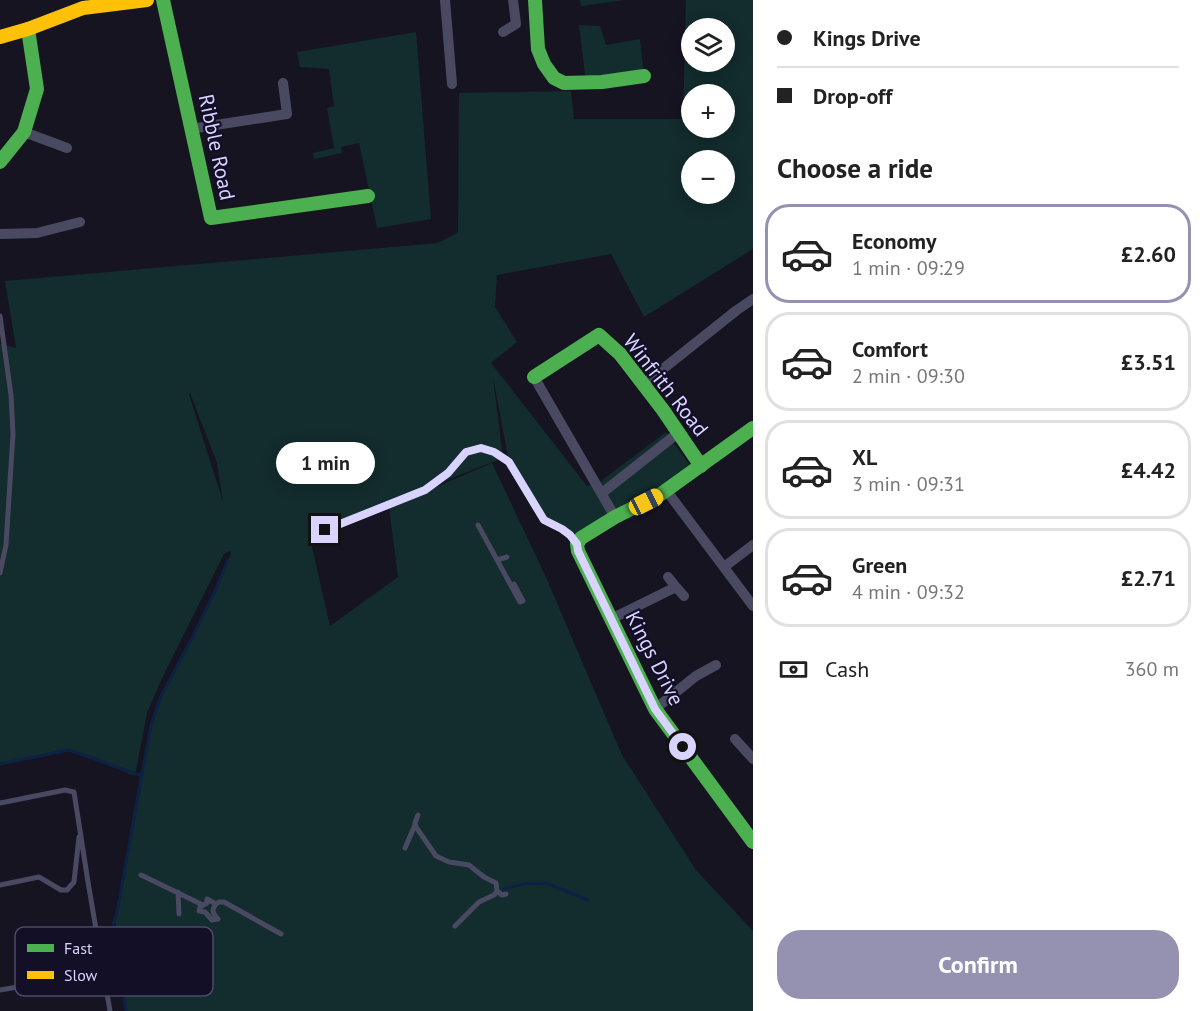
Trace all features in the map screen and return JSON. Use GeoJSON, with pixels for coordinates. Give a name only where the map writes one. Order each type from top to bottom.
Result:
{"type":"FeatureCollection","features":[{"type":"Feature","properties":{"kind":"street"},"geometry":{"type":"LineString","coordinates":[[0,37],[28,29],[83,4],[147,0]]}},
{"type":"Feature","properties":{"kind":"street","name":"Ribble Road"},"geometry":{"type":"LineString","coordinates":[[163,0],[211,218],[368,196]]}},
{"type":"Feature","properties":{"kind":"street"},"geometry":{"type":"LineString","coordinates":[[445,0],[453,84]]}},
{"type":"Feature","properties":{"kind":"street"},"geometry":{"type":"LineString","coordinates":[[503,32],[516,24],[513,0]]}},
{"type":"Feature","properties":{"kind":"street"},"geometry":{"type":"LineString","coordinates":[[535,0],[538,48],[544,64],[554,78],[564,83],[602,82],[644,76]]}},
{"type":"Feature","properties":{"kind":"street"},"geometry":{"type":"LineString","coordinates":[[0,162],[24,132],[37,89],[28,29]]}},
{"type":"Feature","properties":{"kind":"street"},"geometry":{"type":"LineString","coordinates":[[190,129],[287,114],[284,83]]}},
{"type":"Feature","properties":{"kind":"street"},"geometry":{"type":"LineString","coordinates":[[24,132],[67,148]]}},
{"type":"Feature","properties":{"kind":"street"},"geometry":{"type":"LineString","coordinates":[[0,234],[38,233],[80,222]]}},
{"type":"Feature","properties":{"kind":"street"},"geometry":{"type":"LineString","coordinates":[[644,384],[753,299]]}},
{"type":"Feature","properties":{"kind":"street","name":"Winfrith Road"},"geometry":{"type":"LineString","coordinates":[[534,377],[599,335],[620,354],[644,384],[701,466]]}},
{"type":"Feature","properties":{"kind":"street"},"geometry":{"type":"LineString","coordinates":[[534,377],[615,517]]}},
{"type":"Feature","properties":{"kind":"street"},"geometry":{"type":"LineString","coordinates":[[577,544],[581,538],[615,517],[666,490],[753,428]]}},
{"type":"Feature","properties":{"kind":"street"},"geometry":{"type":"LineString","coordinates":[[602,493],[678,434]]}},
{"type":"Feature","properties":{"kind":"street"},"geometry":{"type":"LineString","coordinates":[[666,490],[753,606]]}},
{"type":"Feature","properties":{"kind":"street","name":"Kings Drive"},"geometry":{"type":"LineString","coordinates":[[577,544],[578,551],[655,709],[753,842]]}},
{"type":"Feature","properties":{"kind":"street"},"geometry":{"type":"LineString","coordinates":[[724,567],[753,545]]}},
{"type":"Feature","properties":{"kind":"street"},"geometry":{"type":"LineString","coordinates":[[668,577],[684,597]]}},
{"type":"Feature","properties":{"kind":"street"},"geometry":{"type":"LineString","coordinates":[[611,620],[676,587]]}},
{"type":"Feature","properties":{"kind":"street"},"geometry":{"type":"LineString","coordinates":[[655,709],[696,676],[716,665]]}},
{"type":"Feature","properties":{"kind":"street"},"geometry":{"type":"LineString","coordinates":[[735,739],[753,759]]}},
{"type":"Feature","properties":{"kind":"lane"},"geometry":{"type":"LineString","coordinates":[[0,316],[11,395],[13,434],[6,545],[0,573]]}},
{"type":"Feature","properties":{"kind":"lane"},"geometry":{"type":"LineString","coordinates":[[325,530],[425,490],[448,473],[466,452],[481,448],[494,452],[509,462],[544,520],[562,529],[577,544]]}},
{"type":"Feature","properties":{"kind":"lane"},"geometry":{"type":"LineString","coordinates":[[478,525],[497,560],[517,587]]}},
{"type":"Feature","properties":{"kind":"lane"},"geometry":{"type":"LineString","coordinates":[[483,534],[490,531]]}},
{"type":"Feature","properties":{"kind":"lane"},"geometry":{"type":"LineString","coordinates":[[497,560],[507,557]]}},
{"type":"Feature","properties":{"kind":"lane"},"geometry":{"type":"LineString","coordinates":[[0,803],[65,790],[74,792],[96,927]]}},
{"type":"Feature","properties":{"kind":"lane"},"geometry":{"type":"LineString","coordinates":[[405,848],[418,816]]}},
{"type":"Feature","properties":{"kind":"lane"},"geometry":{"type":"LineString","coordinates":[[415,823],[418,832],[436,856],[449,862],[469,865],[496,884],[497,891],[502,895],[506,894]]}},
{"type":"Feature","properties":{"kind":"lane"},"geometry":{"type":"LineString","coordinates":[[0,885],[39,877],[61,890],[67,890],[75,882],[80,829]]}},
{"type":"Feature","properties":{"kind":"lane"},"geometry":{"type":"LineString","coordinates":[[141,875],[203,905]]}},
{"type":"Feature","properties":{"kind":"lane"},"geometry":{"type":"LineString","coordinates":[[456,926],[479,902],[494,895],[497,891]]}},
{"type":"Feature","properties":{"kind":"lane"},"geometry":{"type":"LineString","coordinates":[[178,892],[179,914]]}},
{"type":"Feature","properties":{"kind":"lane"},"geometry":{"type":"LineString","coordinates":[[216,904],[207,899],[207,903],[200,907],[200,911],[205,912],[212,920],[218,919],[213,908],[219,902],[224,902],[281,934]]}},
{"type":"Feature","properties":{"kind":"lane"},"geometry":{"type":"LineString","coordinates":[[0,990],[15,987]]}},
{"type":"Feature","properties":{"kind":"lane"},"geometry":{"type":"LineString","coordinates":[[108,996],[110,1011]]}},
{"type":"Feature","properties":{"kind":"green space"},"geometry":{"type":"Polygon","coordinates":[[[580,0],[625,0],[581,6],[580,0]]]}},
{"type":"Feature","properties":{"kind":"green space"},"geometry":{"type":"Polygon","coordinates":[[[686,0],[753,0],[753,249],[644,317],[611,254],[497,275],[495,307],[517,342],[491,363],[587,486],[597,484],[666,432],[694,471],[581,538],[546,518],[509,462],[493,377],[503,458],[309,534],[330,626],[398,577],[389,507],[492,463],[545,575],[622,755],[696,870],[753,931],[753,1011],[126,1011],[124,996],[213,996],[213,927],[116,927],[115,920],[151,725],[161,696],[192,638],[231,554],[230,551],[224,554],[147,713],[135,776],[69,750],[0,764],[0,344],[16,348],[5,281],[438,243],[458,231],[459,93],[571,91],[574,119],[681,119],[681,138],[735,138],[735,84],[684,84],[684,72],[735,72],[735,18],[686,18],[686,0]],[[190,393],[223,502],[217,463],[190,393]]]}},
{"type":"Feature","properties":{"kind":"green space"},"geometry":{"type":"Polygon","coordinates":[[[579,25],[600,26],[606,45],[640,39],[644,76],[586,83],[579,25]]]}},
{"type":"Feature","properties":{"kind":"green space"},"geometry":{"type":"Polygon","coordinates":[[[416,32],[431,219],[377,228],[359,143],[341,147],[342,153],[314,159],[313,153],[334,148],[327,108],[334,106],[329,69],[300,67],[297,52],[416,32]]]}},
{"type":"Feature","properties":{"kind":"waterway"},"geometry":{"type":"LineString","coordinates":[[113,927],[151,725],[161,696],[192,638],[228,560]]}},
{"type":"Feature","properties":{"kind":"waterway"},"geometry":{"type":"LineString","coordinates":[[0,764],[69,750],[140,775]]}},
{"type":"Feature","properties":{"kind":"waterway"},"geometry":{"type":"LineString","coordinates":[[504,889],[523,884],[546,883],[588,900]]}},
{"type":"Feature","properties":{"kind":"waterway"},"geometry":{"type":"LineString","coordinates":[[124,996],[126,1011]]}},
{"type":"Feature","properties":{"kind":"traffic: fast"},"geometry":{"type":"LineString","coordinates":[[163,0],[211,218],[368,196]]}},
{"type":"Feature","properties":{"kind":"traffic: fast"},"geometry":{"type":"LineString","coordinates":[[535,0],[538,49],[544,64],[554,78],[564,83],[602,82],[644,76]]}},
{"type":"Feature","properties":{"kind":"traffic: fast"},"geometry":{"type":"LineString","coordinates":[[0,162],[24,132],[37,89],[28,29]]}},
{"type":"Feature","properties":{"kind":"traffic: fast"},"geometry":{"type":"LineString","coordinates":[[534,377],[599,335],[620,354],[663,410],[701,466]]}},
{"type":"Feature","properties":{"kind":"traffic: fast"},"geometry":{"type":"LineString","coordinates":[[753,428],[661,494],[615,517],[581,538],[577,544],[578,551],[655,709],[753,842]]}},
{"type":"Feature","properties":{"kind":"traffic: slow"},"geometry":{"type":"LineString","coordinates":[[0,37],[83,8],[147,0]]}},
{"type":"Feature","properties":{"kind":"route"},"geometry":{"type":"LineString","coordinates":[[325,530],[425,490],[448,473],[466,452],[481,448],[494,452],[509,462],[544,520],[562,529],[577,544],[578,551],[655,709],[683,747]]}}]}
